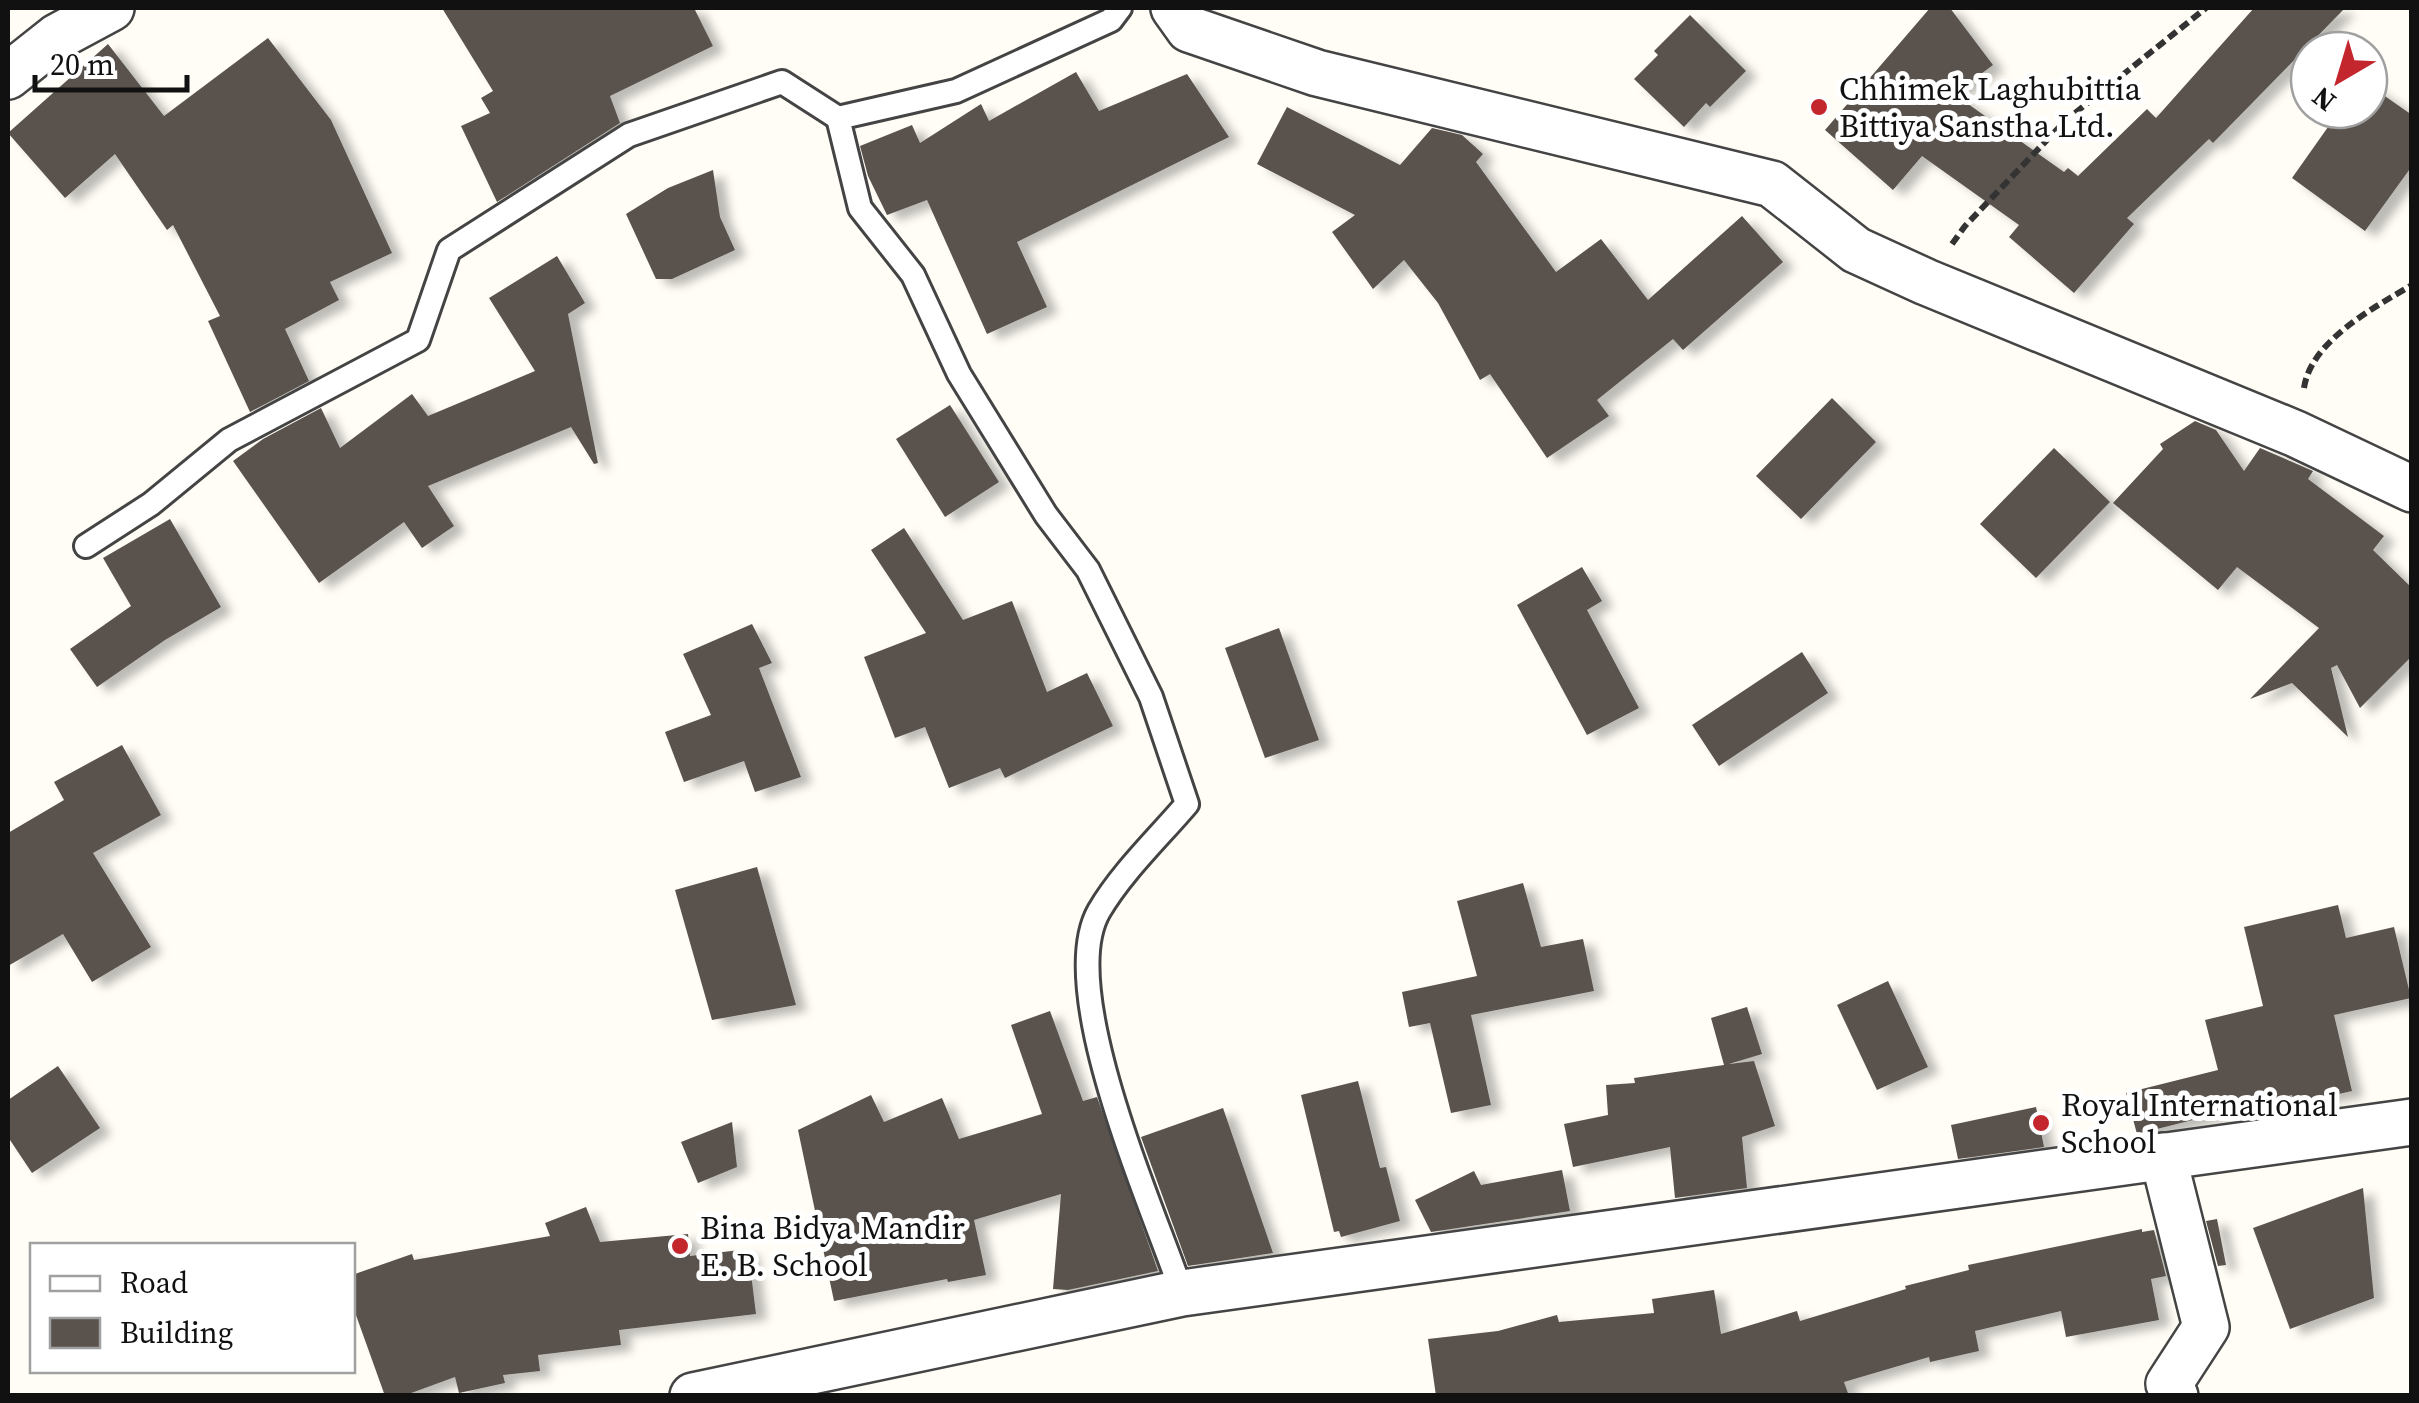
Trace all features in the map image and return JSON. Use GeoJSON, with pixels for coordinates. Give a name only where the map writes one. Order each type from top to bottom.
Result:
{"type":"FeatureCollection","features":[{"type":"Feature","properties":{"kind":"street"},"geometry":{"type":"LineString","coordinates":[[8,76],[57,37],[112,8]]}},
{"type":"Feature","properties":{"kind":"street"},"geometry":{"type":"LineString","coordinates":[[1174,8],[1190,30],[1317,73],[1772,184],[1856,250],[2296,434],[2412,490]]}},
{"type":"Feature","properties":{"kind":"street"},"geometry":{"type":"LineString","coordinates":[[694,1396],[1182,1293],[2412,1122]]}},
{"type":"Feature","properties":{"kind":"street"},"geometry":{"type":"LineString","coordinates":[[2163,1156],[2206,1327],[2169,1384],[2175,1396]]}},
{"type":"Feature","properties":{"kind":"lane"},"geometry":{"type":"LineString","coordinates":[[838,118],[956,91],[1111,20],[1120,8]]}},
{"type":"Feature","properties":{"kind":"lane"},"geometry":{"type":"LineString","coordinates":[[86,546],[152,504],[229,440],[418,340],[449,250],[629,135],[782,82],[838,118],[860,208],[913,275],[959,374],[1046,515],[1088,570],[1151,697],[1187,804],[1098,913],[1085,962],[1096,1034],[1125,1144],[1156,1215],[1182,1293]]}},
{"type":"Feature","properties":{"kind":"path"},"geometry":{"type":"LineString","coordinates":[[1926,282],[1965,226],[2065,121],[2206,8]]}},
{"type":"Feature","properties":{"kind":"path"},"geometry":{"type":"LineString","coordinates":[[2296,434],[2306,370],[2355,318],[2412,285]]}},
{"type":"Feature","properties":{"kind":"building"},"geometry":{"type":"Polygon","coordinates":[[[442,8],[694,8],[713,46],[610,96],[620,123],[497,202],[461,126],[490,113],[481,98],[493,91],[442,8]]]}},
{"type":"Feature","properties":{"kind":"building"},"geometry":{"type":"Polygon","coordinates":[[[1930,8],[1950,8],[1993,65],[1954,94],[2064,172],[2068,168],[2078,176],[2147,109],[2156,118],[2254,8],[2345,8],[2323,30],[2289,30],[2289,65],[2213,143],[2209,139],[2127,218],[2134,224],[2074,293],[2009,237],[2019,225],[1922,156],[1893,190],[1825,130],[1930,8]]]}},
{"type":"Feature","properties":{"kind":"building"},"geometry":{"type":"Polygon","coordinates":[[[1690,15],[1746,71],[1710,107],[1706,103],[1684,127],[1634,79],[1658,55],[1654,51],[1690,15]]]}},
{"type":"Feature","properties":{"kind":"building"},"geometry":{"type":"Polygon","coordinates":[[[268,38],[331,120],[392,253],[330,282],[339,300],[285,329],[309,381],[250,412],[208,321],[220,316],[173,225],[167,230],[115,154],[65,198],[8,133],[108,44],[164,116],[268,38]]]}},
{"type":"Feature","properties":{"kind":"building"},"geometry":{"type":"Polygon","coordinates":[[[1076,72],[1099,111],[1187,74],[1229,137],[1017,242],[1047,307],[987,334],[927,200],[887,215],[868,176],[860,146],[912,125],[920,143],[981,104],[989,121],[1076,72]]]}},
{"type":"Feature","properties":{"kind":"building"},"geometry":{"type":"Polygon","coordinates":[[[2389,99],[2412,115],[2412,166],[2365,231],[2292,178],[2326,130],[2389,130],[2389,99]]]}},
{"type":"Feature","properties":{"kind":"building"},"geometry":{"type":"Polygon","coordinates":[[[1287,107],[1400,165],[1432,128],[1462,135],[1483,154],[1476,162],[1556,272],[1601,239],[1648,300],[1742,216],[1783,262],[1683,350],[1673,339],[1597,400],[1609,416],[1547,458],[1490,374],[1480,380],[1438,303],[1404,260],[1373,289],[1332,232],[1355,215],[1257,164],[1287,107]]]}},
{"type":"Feature","properties":{"kind":"building"},"geometry":{"type":"Polygon","coordinates":[[[713,170],[720,217],[735,250],[672,279],[656,279],[626,214],[668,188],[713,170]]]}},
{"type":"Feature","properties":{"kind":"building"},"geometry":{"type":"Polygon","coordinates":[[[557,256],[585,303],[568,314],[598,463],[594,464],[571,427],[428,486],[454,526],[422,548],[404,522],[319,583],[233,461],[263,439],[321,408],[340,448],[412,394],[428,416],[535,371],[489,298],[557,256]]]}},
{"type":"Feature","properties":{"kind":"building"},"geometry":{"type":"Polygon","coordinates":[[[1832,398],[1876,442],[1801,519],[1756,476],[1832,398]]]}},
{"type":"Feature","properties":{"kind":"building"},"geometry":{"type":"Polygon","coordinates":[[[950,405],[999,482],[945,517],[896,439],[950,405]]]}},
{"type":"Feature","properties":{"kind":"building"},"geometry":{"type":"Polygon","coordinates":[[[2195,421],[2216,430],[2244,471],[2260,448],[2313,471],[2308,479],[2384,536],[2373,550],[2412,588],[2412,656],[2360,708],[2337,665],[2331,668],[2348,737],[2292,683],[2250,699],[2319,628],[2237,567],[2218,590],[2113,503],[2163,449],[2160,444],[2195,421]]]}},
{"type":"Feature","properties":{"kind":"building"},"geometry":{"type":"Polygon","coordinates":[[[2054,448],[2110,502],[2036,578],[1980,524],[2054,448]]]}},
{"type":"Feature","properties":{"kind":"building"},"geometry":{"type":"Polygon","coordinates":[[[170,519],[221,607],[97,687],[70,649],[131,606],[103,558],[170,519]]]}},
{"type":"Feature","properties":{"kind":"building"},"geometry":{"type":"Polygon","coordinates":[[[904,528],[963,620],[1012,601],[1047,692],[1087,673],[1113,726],[1005,778],[1000,768],[949,788],[925,727],[895,738],[864,657],[926,633],[871,550],[904,528]]]}},
{"type":"Feature","properties":{"kind":"building"},"geometry":{"type":"Polygon","coordinates":[[[1582,567],[1602,601],[1587,610],[1639,708],[1587,735],[1517,605],[1582,567]]]}},
{"type":"Feature","properties":{"kind":"building"},"geometry":{"type":"Polygon","coordinates":[[[752,624],[772,663],[759,668],[801,777],[755,792],[744,761],[684,782],[665,732],[711,715],[683,654],[752,624]]]}},
{"type":"Feature","properties":{"kind":"building"},"geometry":{"type":"Polygon","coordinates":[[[1279,628],[1319,740],[1265,758],[1225,648],[1279,628]]]}},
{"type":"Feature","properties":{"kind":"building"},"geometry":{"type":"Polygon","coordinates":[[[1802,652],[1828,693],[1719,766],[1692,725],[1802,652]]]}},
{"type":"Feature","properties":{"kind":"building"},"geometry":{"type":"Polygon","coordinates":[[[122,745],[161,815],[93,853],[151,947],[92,982],[63,934],[8,966],[8,833],[64,800],[54,782],[122,745]]]}},
{"type":"Feature","properties":{"kind":"building"},"geometry":{"type":"Polygon","coordinates":[[[757,867],[796,1005],[712,1020],[675,890],[757,867]]]}},
{"type":"Feature","properties":{"kind":"building"},"geometry":{"type":"Polygon","coordinates":[[[1523,883],[1541,947],[1583,939],[1594,991],[1471,1015],[1491,1105],[1451,1113],[1430,1023],[1409,1027],[1402,992],[1477,976],[1457,901],[1523,883]]]}},
{"type":"Feature","properties":{"kind":"building"},"geometry":{"type":"Polygon","coordinates":[[[2338,905],[2346,938],[2394,927],[2411,998],[2334,1015],[2352,1091],[2294,1104],[2292,1095],[2137,1134],[2126,1093],[2218,1070],[2205,1020],[2263,1006],[2244,927],[2338,905]]]}},
{"type":"Feature","properties":{"kind":"building"},"geometry":{"type":"Polygon","coordinates":[[[1888,981],[1928,1067],[1877,1090],[1837,1005],[1888,981]]]}},
{"type":"Feature","properties":{"kind":"building"},"geometry":{"type":"Polygon","coordinates":[[[1747,1007],[1762,1054],[1729,1064],[1754,1061],[1775,1126],[1742,1137],[1747,1188],[1675,1198],[1670,1147],[1573,1167],[1564,1124],[1608,1115],[1606,1085],[1724,1065],[1711,1018],[1747,1007]]]}},
{"type":"Feature","properties":{"kind":"building"},"geometry":{"type":"Polygon","coordinates":[[[1050,1011],[1083,1101],[1097,1097],[1158,1271],[1068,1290],[1053,1289],[1061,1194],[974,1220],[986,1275],[834,1301],[798,1130],[871,1095],[884,1122],[942,1098],[959,1139],[1042,1114],[1011,1025],[1050,1011]]]}},
{"type":"Feature","properties":{"kind":"building"},"geometry":{"type":"Polygon","coordinates":[[[58,1066],[100,1128],[32,1173],[8,1137],[8,1100],[58,1066]]]}},
{"type":"Feature","properties":{"kind":"building"},"geometry":{"type":"Polygon","coordinates":[[[1358,1081],[1380,1168],[1386,1167],[1400,1221],[1341,1237],[1339,1231],[1334,1232],[1301,1095],[1358,1081]]]}},
{"type":"Feature","properties":{"kind":"building"},"geometry":{"type":"Polygon","coordinates":[[[2036,1107],[2044,1147],[1958,1159],[1951,1125],[2036,1107]]]}},
{"type":"Feature","properties":{"kind":"building"},"geometry":{"type":"Polygon","coordinates":[[[1223,1108],[1273,1253],[1188,1266],[1141,1137],[1223,1108]]]}},
{"type":"Feature","properties":{"kind":"building"},"geometry":{"type":"Polygon","coordinates":[[[732,1122],[737,1167],[698,1183],[681,1142],[732,1122]]]}},
{"type":"Feature","properties":{"kind":"building"},"geometry":{"type":"Polygon","coordinates":[[[1562,1170],[1570,1211],[1431,1232],[1415,1200],[1474,1171],[1481,1185],[1562,1170]]]}},
{"type":"Feature","properties":{"kind":"building"},"geometry":{"type":"Polygon","coordinates":[[[2363,1188],[2374,1298],[2290,1329],[2253,1228],[2363,1188]]]}},
{"type":"Feature","properties":{"kind":"building"},"geometry":{"type":"Polygon","coordinates":[[[586,1207],[600,1242],[688,1234],[690,1256],[748,1249],[756,1314],[619,1330],[621,1345],[538,1355],[540,1371],[503,1375],[505,1383],[459,1393],[455,1377],[403,1396],[385,1396],[355,1312],[355,1274],[412,1254],[414,1260],[550,1236],[545,1223],[586,1207]]]}},
{"type":"Feature","properties":{"kind":"building"},"geometry":{"type":"Polygon","coordinates":[[[2217,1219],[2226,1265],[2218,1266],[2206,1221],[2217,1219]]]}},
{"type":"Feature","properties":{"kind":"building"},"geometry":{"type":"Polygon","coordinates":[[[2142,1229],[2154,1230],[2166,1276],[2151,1279],[2159,1320],[2066,1337],[2061,1311],[1975,1331],[1979,1351],[1930,1362],[1929,1357],[1844,1382],[1849,1396],[1436,1396],[1428,1339],[1498,1331],[1557,1315],[1559,1322],[1654,1313],[1652,1299],[1714,1290],[1721,1334],[1797,1311],[1800,1321],[1906,1289],[1905,1286],[1969,1270],[1968,1265],[2142,1229]]]}},
{"type":"Feature","properties":{"kind":"place","name":"Chhimek Laghubittia Bittiya Sanstha Ltd."},"geometry":{"type":"Point","coordinates":[1819,107]}},
{"type":"Feature","properties":{"kind":"place","name":"Royal International School"},"geometry":{"type":"Point","coordinates":[2041,1123]}},
{"type":"Feature","properties":{"kind":"place","name":"Bina Bidya Mandir E. B. School"},"geometry":{"type":"Point","coordinates":[680,1246]}}]}
